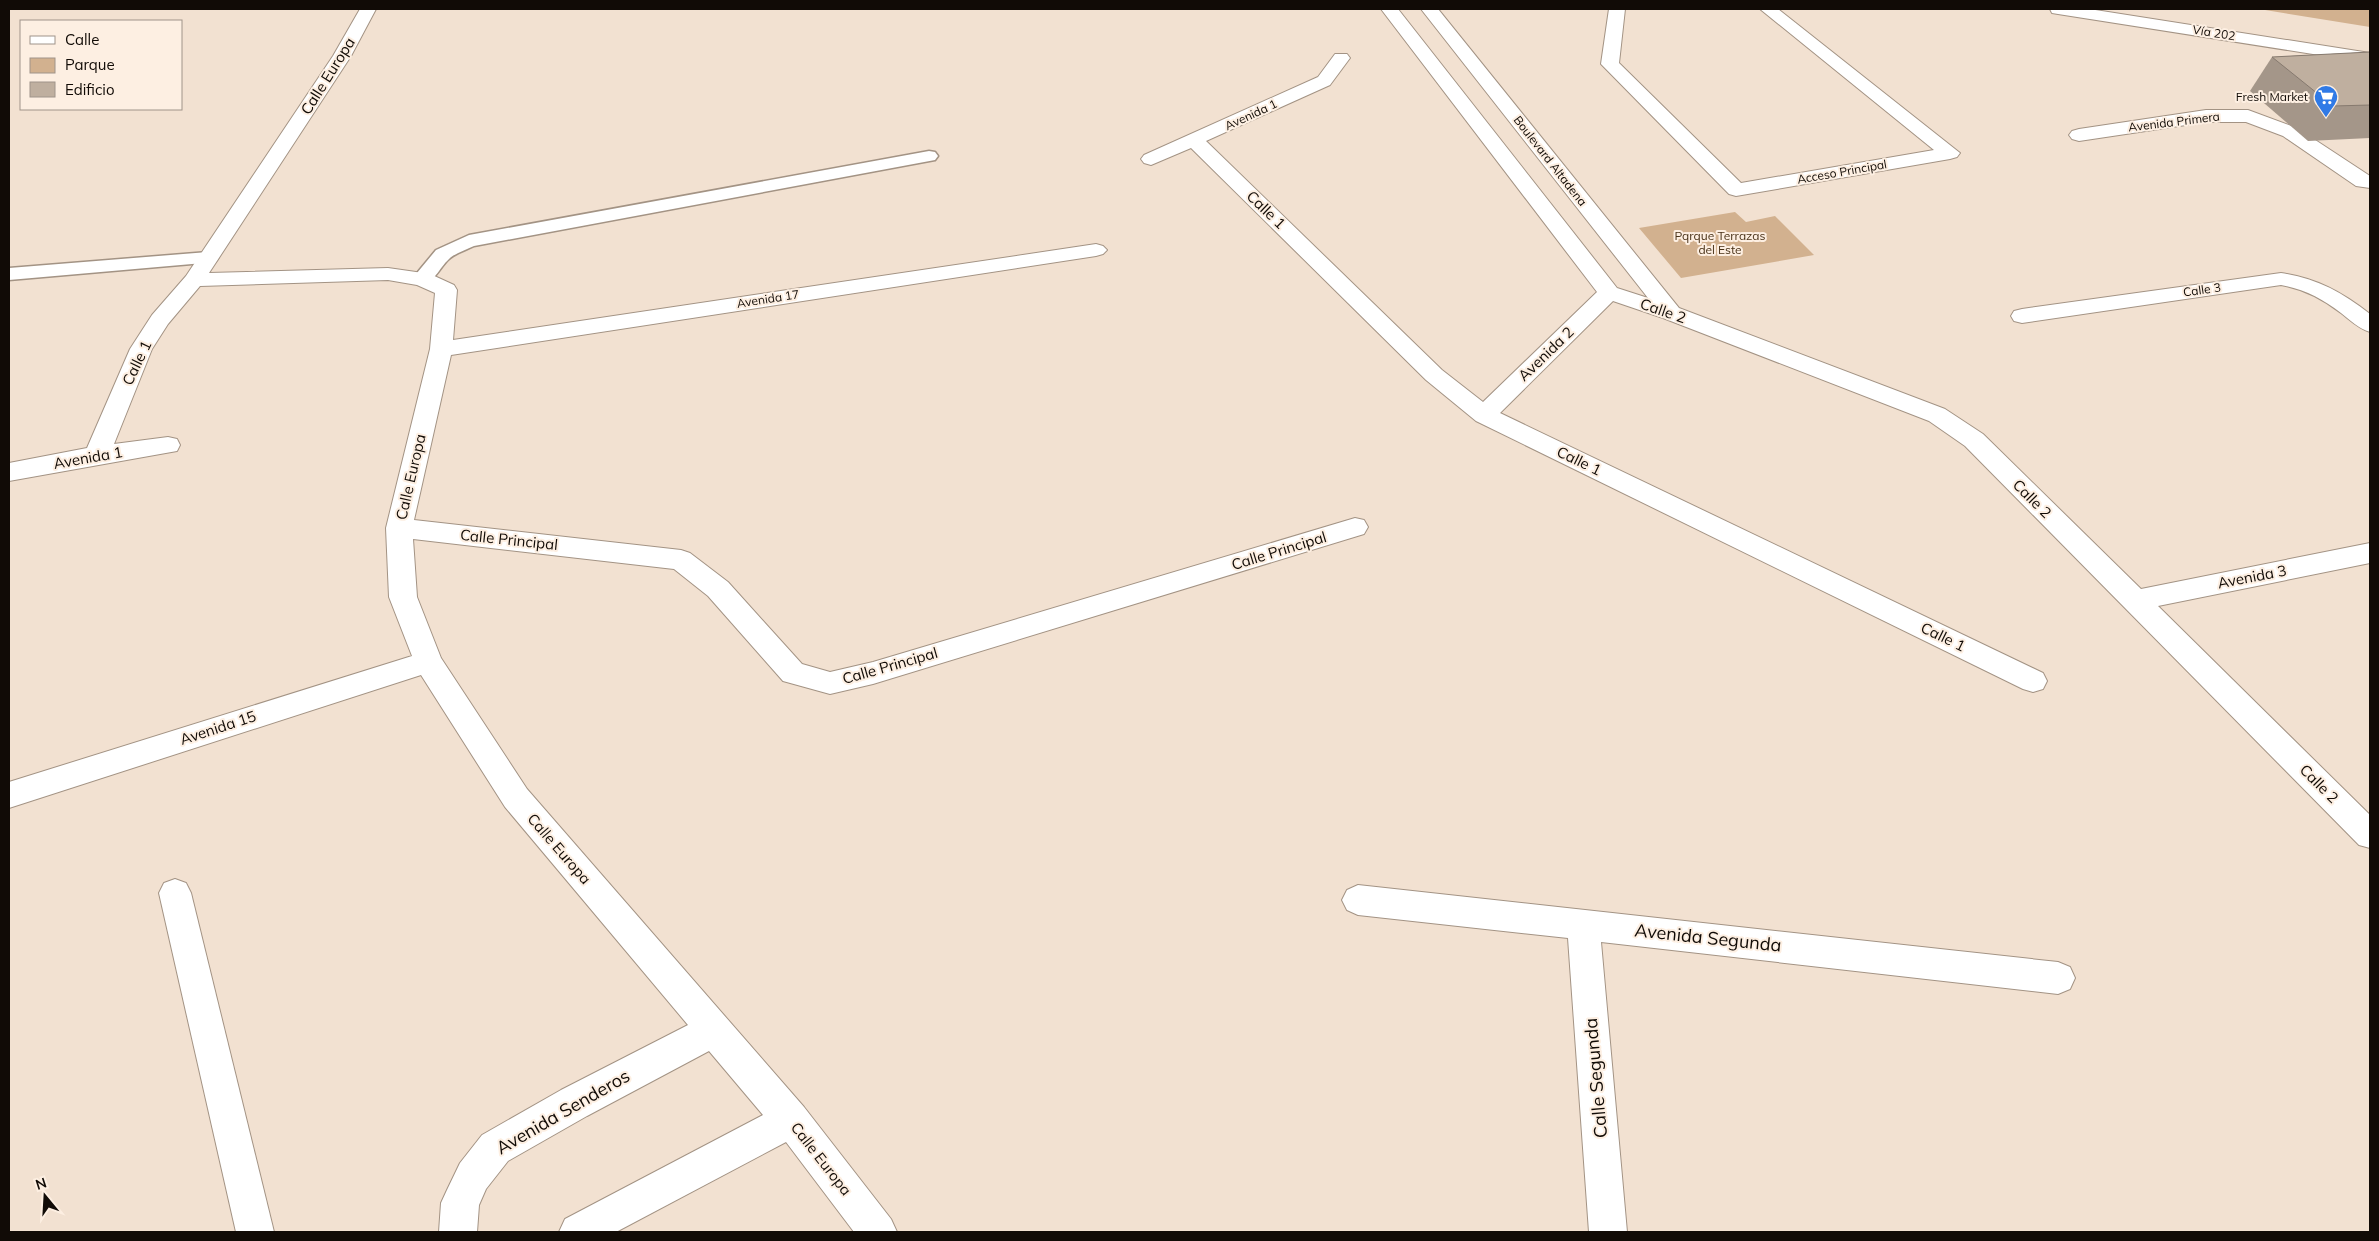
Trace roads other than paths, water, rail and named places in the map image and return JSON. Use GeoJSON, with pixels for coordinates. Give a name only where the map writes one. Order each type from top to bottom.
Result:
{"type":"FeatureCollection","features":[{"type":"Feature","properties":{"kind":"street","name":"Calle Europa"},"geometry":{"type":"LineString","coordinates":[[201,269],[342,56],[368,9]]}},
{"type":"Feature","properties":{"kind":"street"},"geometry":{"type":"LineString","coordinates":[[1389,9],[1609,293]]}},
{"type":"Feature","properties":{"kind":"street","name":"Boulevard Altadena"},"geometry":{"type":"LineString","coordinates":[[1429,9],[1671,313]]}},
{"type":"Feature","properties":{"kind":"street","name":"Acceso Principal"},"geometry":{"type":"LineString","coordinates":[[1617,9],[1610,64],[1736,190],[1950,153],[1768,9]]}},
{"type":"Feature","properties":{"kind":"street","name":"Vía 202"},"geometry":{"type":"LineString","coordinates":[[2058,9],[2370,58]]}},
{"type":"Feature","properties":{"kind":"street","name":"Avenida 1"},"geometry":{"type":"LineString","coordinates":[[1151,159],[1195,141],[1324,81],[1341,58]]}},
{"type":"Feature","properties":{"kind":"street"},"geometry":{"type":"LineString","coordinates":[[1472,116],[1510,110]]}},
{"type":"Feature","properties":{"kind":"street","name":"Avenida Primera"},"geometry":{"type":"LineString","coordinates":[[2079,135],[2206,116],[2248,116],[2290,132],[2363,182],[2370,182]]}},
{"type":"Feature","properties":{"kind":"street","name":"Calle 1"},"geometry":{"type":"LineString","coordinates":[[1195,141],[1434,375],[1484,416],[2033,681]]}},
{"type":"Feature","properties":{"kind":"street","name":"Avenida 17"},"geometry":{"type":"LineString","coordinates":[[441,349],[1096,250]]}},
{"type":"Feature","properties":{"kind":"street","name":"Calle Europa"},"geometry":{"type":"LineString","coordinates":[[201,269],[388,274],[422,279],[446,290],[441,349],[399,528],[403,597],[428,662],[516,798],[791,1120],[878,1232]]}},
{"type":"Feature","properties":{"kind":"street","name":"Calle 1"},"geometry":{"type":"LineString","coordinates":[[97,455],[141,349],[160,320],[201,269]]}},
{"type":"Feature","properties":{"kind":"street","name":"Calle 3"},"geometry":{"type":"LineString","coordinates":[[2022,316],[2281,279],[2300,281],[2321,289],[2370,324]]}},
{"type":"Feature","properties":{"kind":"street","name":"Calle 2"},"geometry":{"type":"LineString","coordinates":[[1609,293],[1671,313],[1937,415],[1974,440],[2370,835]]}},
{"type":"Feature","properties":{"kind":"street","name":"Avenida 2"},"geometry":{"type":"LineString","coordinates":[[1484,416],[1609,293]]}},
{"type":"Feature","properties":{"kind":"street","name":"Avenida 1"},"geometry":{"type":"LineString","coordinates":[[9,472],[97,455],[168,445]]}},
{"type":"Feature","properties":{"kind":"street","name":"Calle Principal"},"geometry":{"type":"LineString","coordinates":[[399,528],[681,560],[718,589],[793,673],[830,683],[882,670],[1356,527]]}},
{"type":"Feature","properties":{"kind":"street","name":"Avenida 3"},"geometry":{"type":"LineString","coordinates":[[2134,601],[2370,553]]}},
{"type":"Feature","properties":{"kind":"street","name":"Avenida 15"},"geometry":{"type":"LineString","coordinates":[[9,795],[428,662]]}},
{"type":"Feature","properties":{"kind":"street"},"geometry":{"type":"LineString","coordinates":[[175,893],[255,1232]]}},
{"type":"Feature","properties":{"kind":"street","name":"Avenida Segunda"},"geometry":{"type":"LineString","coordinates":[[1358,900],[2058,978]]}},
{"type":"Feature","properties":{"kind":"street","name":"Calle Segunda"},"geometry":{"type":"LineString","coordinates":[[1583,924],[1608,1232]]}},
{"type":"Feature","properties":{"kind":"street","name":"Avenida Senderos"},"geometry":{"type":"LineString","coordinates":[[458,1232],[460,1203],[473,1176],[494,1148],[574,1103],[714,1030]]}},
{"type":"Feature","properties":{"kind":"street"},"geometry":{"type":"LineString","coordinates":[[578,1232],[791,1120]]}},
{"type":"Feature","properties":{"kind":"lane"},"geometry":{"type":"LineString","coordinates":[[422,279],[443,254],[469,242],[929,156]]}},
{"type":"Feature","properties":{"kind":"lane"},"geometry":{"type":"LineString","coordinates":[[9,274],[201,269]]}},
{"type":"Feature","properties":{"kind":"place","name":"Fresh Market"},"geometry":{"type":"Point","coordinates":[2326,118]}},
{"type":"Feature","properties":{"kind":"park label","name":"Pqrque Terrazas del Este"},"geometry":{"type":"Point","coordinates":[1720,243]}}]}
